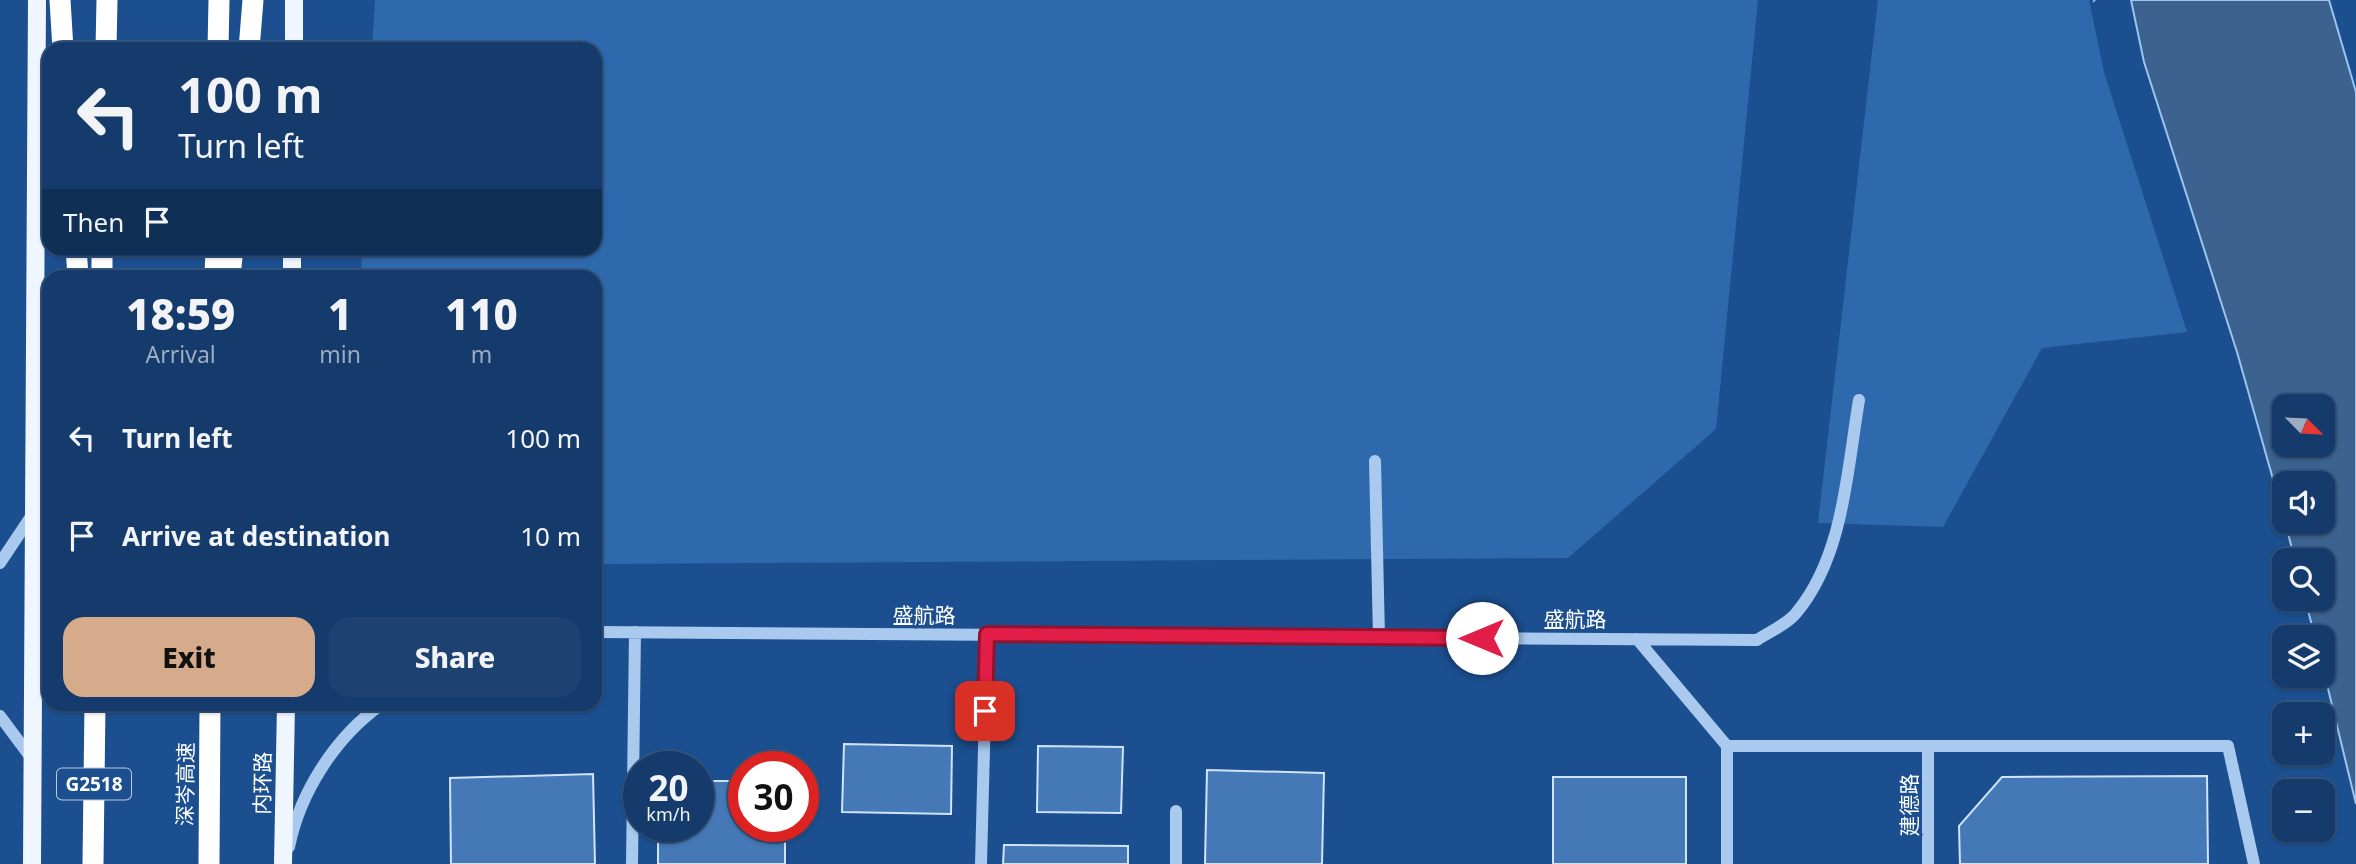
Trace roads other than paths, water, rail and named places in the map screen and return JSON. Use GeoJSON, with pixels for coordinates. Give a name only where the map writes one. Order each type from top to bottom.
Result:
{"type":"FeatureCollection","features":[{"type":"Feature","properties":{"kind":"highway"},"geometry":{"type":"LineString","coordinates":[[60,0],[63,42]]}},
{"type":"Feature","properties":{"kind":"highway"},"geometry":{"type":"LineString","coordinates":[[106,42],[107,0]]}},
{"type":"Feature","properties":{"kind":"highway"},"geometry":{"type":"LineString","coordinates":[[218,42],[219,0]]}},
{"type":"Feature","properties":{"kind":"highway"},"geometry":{"type":"LineString","coordinates":[[250,42],[253,0]]}},
{"type":"Feature","properties":{"kind":"highway","name":"G2518"},"geometry":{"type":"LineString","coordinates":[[93,864],[95,711]]}},
{"type":"Feature","properties":{"kind":"highway","name":"深岑高速"},"geometry":{"type":"LineString","coordinates":[[209,864],[210,711]]}},
{"type":"Feature","properties":{"kind":"main road"},"geometry":{"type":"LineString","coordinates":[[32,864],[37,0]]}},
{"type":"Feature","properties":{"kind":"main road"},"geometry":{"type":"LineString","coordinates":[[294,0],[294,42]]}},
{"type":"Feature","properties":{"kind":"main road","name":"内环路"},"geometry":{"type":"LineString","coordinates":[[284,864],[286,711]]}},
{"type":"Feature","properties":{"kind":"street","name":"盛航路"},"geometry":{"type":"LineString","coordinates":[[602,632],[1757,640],[1796,614],[1825,569],[1843,496],[1859,400]]}},
{"type":"Feature","properties":{"kind":"street"},"geometry":{"type":"LineString","coordinates":[[1375,461],[1379,637]]}},
{"type":"Feature","properties":{"kind":"street"},"geometry":{"type":"LineString","coordinates":[[0,563],[33,514]]}},
{"type":"Feature","properties":{"kind":"street"},"geometry":{"type":"LineString","coordinates":[[632,864],[635,632]]}},
{"type":"Feature","properties":{"kind":"street"},"geometry":{"type":"LineString","coordinates":[[981,864],[987,634]]}},
{"type":"Feature","properties":{"kind":"street"},"geometry":{"type":"LineString","coordinates":[[1637,639],[1727,746],[1727,864]]}},
{"type":"Feature","properties":{"kind":"street"},"geometry":{"type":"LineString","coordinates":[[284,864],[303,802],[320,771],[344,739],[374,711]]}},
{"type":"Feature","properties":{"kind":"street"},"geometry":{"type":"LineString","coordinates":[[0,716],[32,759]]}},
{"type":"Feature","properties":{"kind":"street"},"geometry":{"type":"LineString","coordinates":[[1727,746],[2228,746],[2254,864]]}},
{"type":"Feature","properties":{"kind":"street","name":"建德路"},"geometry":{"type":"LineString","coordinates":[[1928,746],[1928,864]]}},
{"type":"Feature","properties":{"kind":"street"},"geometry":{"type":"LineString","coordinates":[[1176,811],[1176,864]]}}]}
